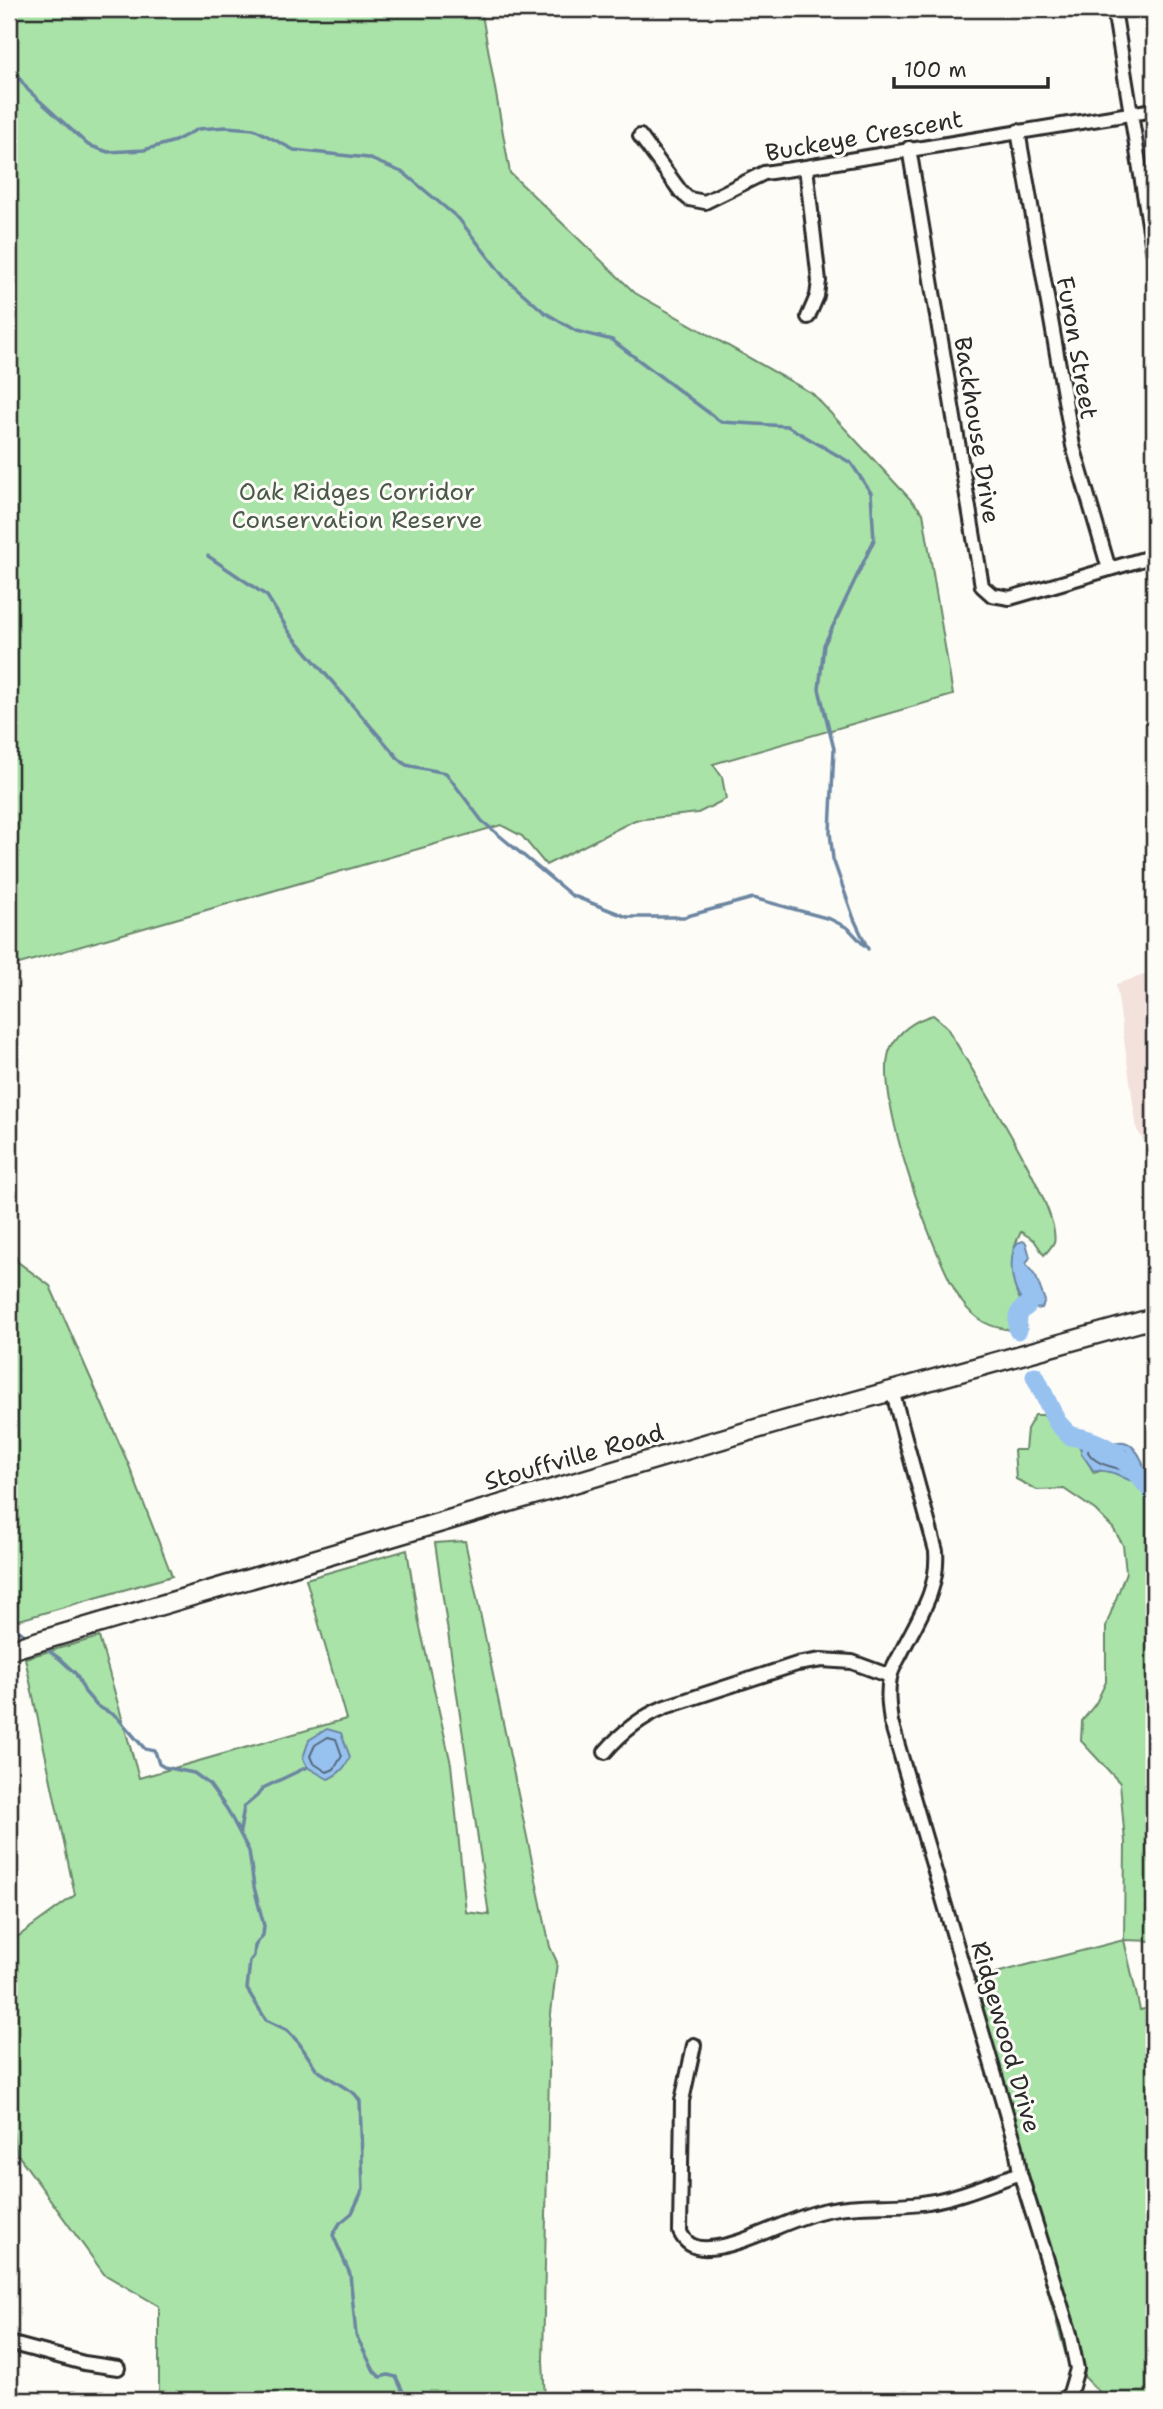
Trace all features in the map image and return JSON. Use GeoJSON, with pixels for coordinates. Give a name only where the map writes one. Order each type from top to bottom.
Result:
{"type":"FeatureCollection","features":[{"type":"Feature","properties":{"kind":"main road","name":"Stouffville Road"},"geometry":{"type":"LineString","coordinates":[[9,1650],[772,1424],[1154,1318]]}},
{"type":"Feature","properties":{"kind":"street"},"geometry":{"type":"LineString","coordinates":[[1114,9],[1154,255]]}},
{"type":"Feature","properties":{"kind":"street","name":"Buckeye Crescent"},"geometry":{"type":"LineString","coordinates":[[640,136],[681,192],[696,202],[705,202],[764,173],[1154,110]]}},
{"type":"Feature","properties":{"kind":"street","name":"Furon Street"},"geometry":{"type":"LineString","coordinates":[[1018,131],[1073,446],[1109,569]]}},
{"type":"Feature","properties":{"kind":"street","name":"Backhouse Drive"},"geometry":{"type":"LineString","coordinates":[[909,148],[982,586],[992,595],[1008,598],[1109,569]]}},
{"type":"Feature","properties":{"kind":"street"},"geometry":{"type":"LineString","coordinates":[[806,167],[820,281],[808,317]]}},
{"type":"Feature","properties":{"kind":"street"},"geometry":{"type":"LineString","coordinates":[[1109,569],[1154,556]]}},
{"type":"Feature","properties":{"kind":"street","name":"Ridgewood Drive"},"geometry":{"type":"LineString","coordinates":[[694,2045],[682,2101],[680,2232],[684,2241],[695,2248],[721,2247],[824,2210],[857,2204],[936,2201],[1020,2173],[1016,2147],[891,1722],[888,1702],[890,1675],[927,1606],[937,1565],[936,1551],[892,1391]]}},
{"type":"Feature","properties":{"kind":"street"},"geometry":{"type":"LineString","coordinates":[[605,1752],[616,1738],[645,1716],[797,1664],[822,1660],[852,1662],[890,1675]]}},
{"type":"Feature","properties":{"kind":"street"},"geometry":{"type":"LineString","coordinates":[[1020,2173],[1070,2334],[1077,2368],[1070,2393],[1063,2400]]}},
{"type":"Feature","properties":{"kind":"street"},"geometry":{"type":"LineString","coordinates":[[9,2343],[84,2363],[118,2368]]}},
{"type":"Feature","properties":{"kind":"shaded area"},"geometry":{"type":"Polygon","coordinates":[[[1154,972],[1154,1157],[1137,1130],[1116,984],[1154,972]]]}},
{"type":"Feature","properties":{"kind":"green space","name":"Oak Ridges Corridor Conservation Reserve"},"geometry":{"type":"Polygon","coordinates":[[[9,9],[481,9],[510,173],[635,293],[813,394],[923,513],[953,695],[713,764],[722,777],[726,799],[698,813],[635,820],[546,865],[522,836],[501,825],[9,967],[9,9]]]}},
{"type":"Feature","properties":{"kind":"green space"},"geometry":{"type":"Polygon","coordinates":[[[933,1015],[946,1026],[1011,1135],[1044,1200],[1053,1225],[1054,1242],[1044,1255],[1034,1240],[1021,1232],[1016,1242],[1012,1273],[1017,1294],[1027,1313],[1012,1330],[984,1322],[972,1314],[962,1302],[937,1252],[897,1136],[887,1068],[891,1047],[909,1026],[933,1015]]]}},
{"type":"Feature","properties":{"kind":"green space"},"geometry":{"type":"Polygon","coordinates":[[[9,1243],[18,1262],[50,1286],[128,1463],[172,1576],[9,1623],[9,1243]]]}},
{"type":"Feature","properties":{"kind":"green space"},"geometry":{"type":"Polygon","coordinates":[[[1035,1415],[1053,1415],[1075,1439],[1094,1473],[1111,1467],[1134,1477],[1154,1469],[1154,1941],[1124,1940],[1125,1842],[1120,1783],[1081,1741],[1082,1721],[1096,1703],[1106,1682],[1106,1626],[1126,1572],[1123,1545],[1113,1528],[1095,1510],[1064,1489],[1037,1490],[1016,1479],[1014,1450],[1025,1450],[1027,1429],[1035,1415]]]}},
{"type":"Feature","properties":{"kind":"green space"},"geometry":{"type":"Polygon","coordinates":[[[465,1541],[550,1947],[557,1962],[550,2022],[543,2361],[545,2400],[159,2400],[159,2306],[104,2274],[16,2152],[9,2105],[9,1943],[75,1895],[25,1658],[99,1637],[139,1778],[346,1719],[306,1579],[407,1550],[419,1623],[451,1764],[466,1912],[489,1915],[435,1543],[465,1541]]]}},
{"type":"Feature","properties":{"kind":"green space"},"geometry":{"type":"Polygon","coordinates":[[[1124,1940],[1140,2010],[1154,2007],[1154,2400],[1107,2400],[1067,2359],[961,1982],[1124,1940]]]}},
{"type":"Feature","properties":{"kind":"water"},"geometry":{"type":"Polygon","coordinates":[[[1023,1241],[1030,1257],[1026,1264],[1036,1277],[1045,1301],[1042,1308],[1032,1308],[1024,1303],[1014,1285],[1013,1251],[1017,1243],[1023,1241]]]}},
{"type":"Feature","properties":{"kind":"water"},"geometry":{"type":"Polygon","coordinates":[[[1090,1434],[1106,1442],[1131,1445],[1142,1460],[1142,1477],[1132,1481],[1111,1472],[1093,1470],[1081,1453],[1081,1436],[1090,1434]]]}},
{"type":"Feature","properties":{"kind":"water"},"geometry":{"type":"Polygon","coordinates":[[[327,1729],[341,1733],[350,1757],[341,1770],[328,1779],[307,1767],[303,1758],[309,1740],[327,1729]]]}},
{"type":"Feature","properties":{"kind":"waterway"},"geometry":{"type":"LineString","coordinates":[[9,64],[28,90],[88,145],[108,152],[144,150],[175,141],[198,129],[226,127],[254,129],[294,150],[368,158],[404,173],[459,219],[504,277],[544,312],[576,331],[612,340],[721,422],[787,426],[851,463],[871,493],[874,540],[824,645],[819,689],[834,749],[830,832],[833,859],[854,919],[868,949]]}},
{"type":"Feature","properties":{"kind":"waterway"},"geometry":{"type":"LineString","coordinates":[[208,556],[267,596],[290,633],[398,758],[406,765],[446,773],[482,821],[571,895],[627,917],[684,917],[753,898],[830,919],[848,928],[864,945]]}},
{"type":"Feature","properties":{"kind":"waterway"},"geometry":{"type":"LineString","coordinates":[[1018,1330],[1018,1316],[1027,1306]]}},
{"type":"Feature","properties":{"kind":"waterway"},"geometry":{"type":"LineString","coordinates":[[1035,1376],[1057,1422],[1070,1436],[1084,1438],[1108,1449],[1128,1464],[1154,1494]]}},
{"type":"Feature","properties":{"kind":"waterway"},"geometry":{"type":"LineString","coordinates":[[9,1624],[26,1636]]}},
{"type":"Feature","properties":{"kind":"waterway"},"geometry":{"type":"LineString","coordinates":[[45,1648],[76,1674],[85,1692],[97,1706],[116,1716],[145,1749],[155,1751],[159,1764],[194,1773],[209,1784],[227,1809],[249,1851],[254,1887],[264,1926],[263,1935],[255,1946],[254,1956],[250,1961],[247,1989],[266,2020],[287,2030],[317,2070],[355,2094],[360,2101],[363,2189],[352,2213],[340,2223],[333,2235],[350,2274],[356,2335],[374,2371],[380,2377],[396,2377],[407,2400]]}},
{"type":"Feature","properties":{"kind":"waterway"},"geometry":{"type":"LineString","coordinates":[[240,1831],[244,1807],[263,1788],[307,1767]]}}]}
